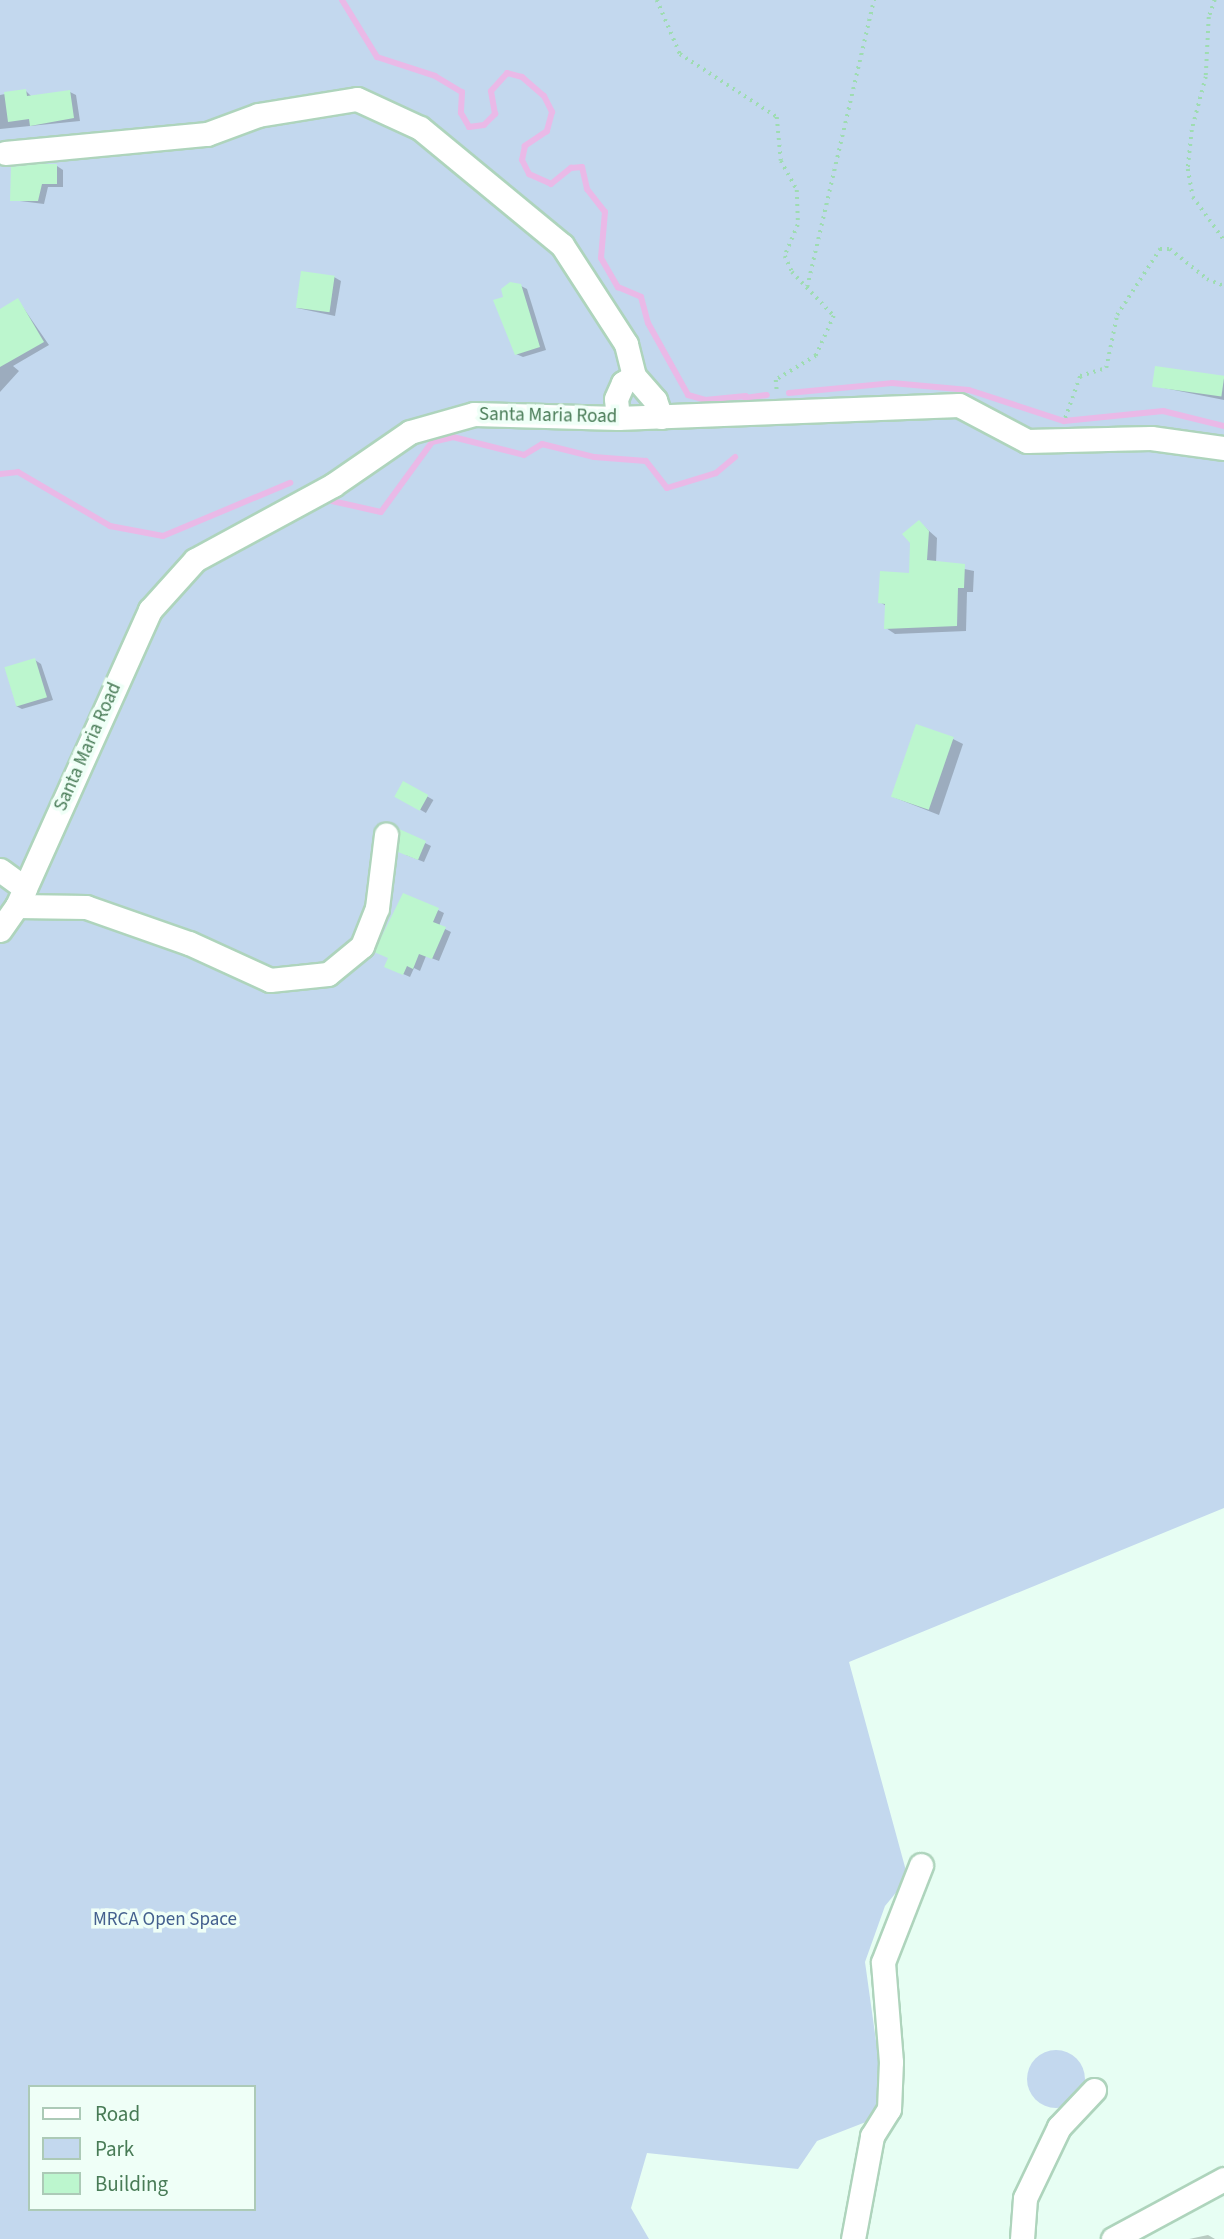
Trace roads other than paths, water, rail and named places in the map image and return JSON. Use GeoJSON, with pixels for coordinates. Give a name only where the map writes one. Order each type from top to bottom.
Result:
{"type":"FeatureCollection","features":[{"type":"Feature","properties":{"kind":"street"},"geometry":{"type":"LineString","coordinates":[[5,153],[207,134],[258,116],[357,99],[420,128],[562,245],[616,326],[634,376],[655,400],[661,417]]}},
{"type":"Feature","properties":{"kind":"street"},"geometry":{"type":"LineString","coordinates":[[618,418],[616,399],[623,383],[634,376]]}},
{"type":"Feature","properties":{"kind":"street","name":"Santa Maria Road"},"geometry":{"type":"LineString","coordinates":[[0,930],[21,897],[150,610],[195,560],[333,485],[410,432],[474,414],[618,418],[959,405],[1027,441],[1057,443],[1151,438],[1224,448]]}},
{"type":"Feature","properties":{"kind":"street"},"geometry":{"type":"LineString","coordinates":[[0,870],[21,897],[86,907],[189,943],[270,979],[328,974],[362,946],[377,908],[386,835]]}},
{"type":"Feature","properties":{"kind":"street"},"geometry":{"type":"LineString","coordinates":[[853,2239],[872,2136],[888,2109],[891,2062],[883,1962],[921,1865]]}},
{"type":"Feature","properties":{"kind":"street"},"geometry":{"type":"LineString","coordinates":[[1022,2239],[1024,2198],[1059,2127],[1094,2090]]}},
{"type":"Feature","properties":{"kind":"street"},"geometry":{"type":"LineString","coordinates":[[1113,2239],[1224,2179]]}},
{"type":"Feature","properties":{"kind":"waterway"},"geometry":{"type":"LineString","coordinates":[[342,0],[377,57],[435,76],[462,92],[461,113],[469,127],[484,125],[495,114],[491,91],[507,73],[522,77],[544,96],[552,112],[547,131],[525,146],[522,160],[529,174],[551,184],[571,168],[582,167],[587,189],[605,212],[601,258],[618,287],[641,297],[648,323],[688,395],[705,400],[746,396]]}},
{"type":"Feature","properties":{"kind":"waterway"},"geometry":{"type":"LineString","coordinates":[[789,393],[892,383],[969,390],[1064,421],[1163,411],[1224,426]]}},
{"type":"Feature","properties":{"kind":"waterway"},"geometry":{"type":"LineString","coordinates":[[745,398],[767,395]]}},
{"type":"Feature","properties":{"kind":"waterway"},"geometry":{"type":"LineString","coordinates":[[332,501],[381,512],[432,442],[453,437],[524,455],[542,444],[594,457],[646,461],[667,488],[716,473],[735,457]]}},
{"type":"Feature","properties":{"kind":"waterway"},"geometry":{"type":"LineString","coordinates":[[0,474],[18,472],[110,526],[163,536],[290,483]]}},
{"type":"Feature","properties":{"kind":"park label","name":"MRCA Open Space"},"geometry":{"type":"Point","coordinates":[165,1920]}}]}
